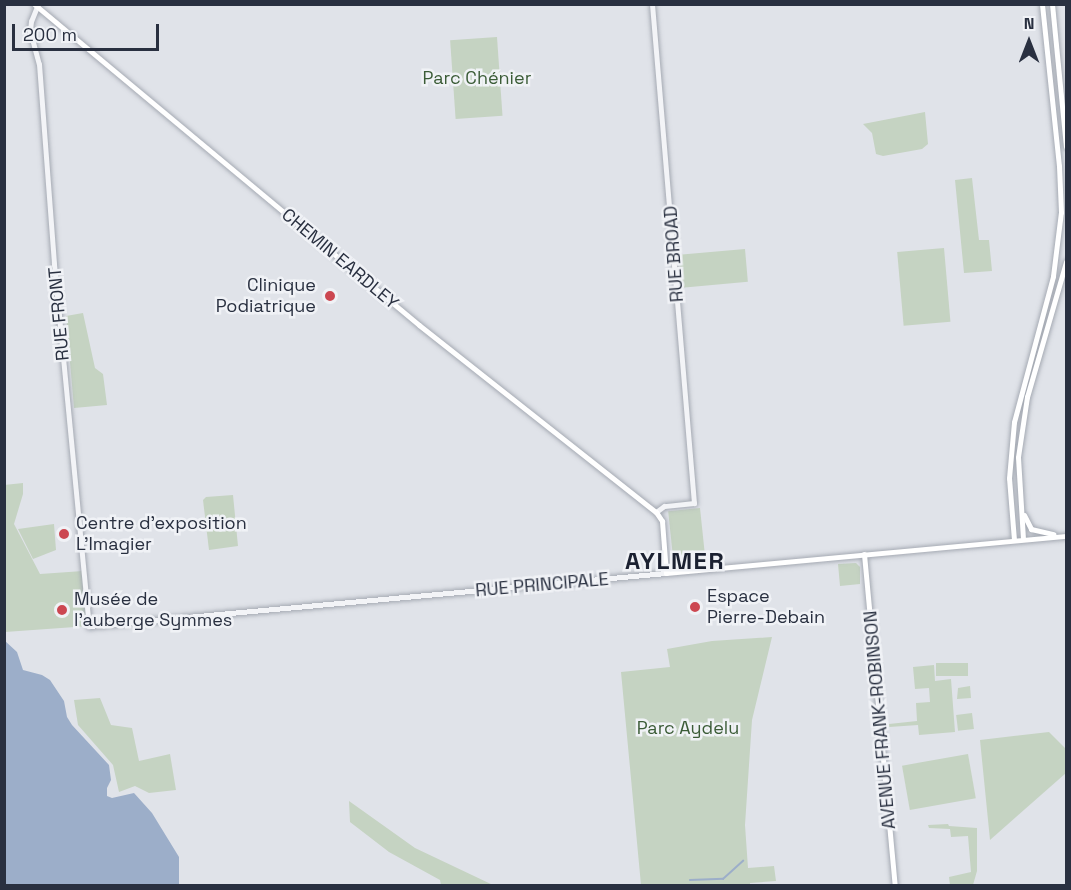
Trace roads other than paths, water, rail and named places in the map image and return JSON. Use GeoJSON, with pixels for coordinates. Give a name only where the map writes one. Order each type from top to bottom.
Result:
{"type":"FeatureCollection","features":[{"type":"Feature","properties":{"kind":"main road"},"geometry":{"type":"LineString","coordinates":[[1014,540],[1009,478],[1011,438],[1021,386],[1053,276],[1061,212],[1059,166],[1042,4]]}},
{"type":"Feature","properties":{"kind":"main road"},"geometry":{"type":"LineString","coordinates":[[1052,4],[1066,146]]}},
{"type":"Feature","properties":{"kind":"main road","name":"CHEMIN EARDLEY"},"geometry":{"type":"LineString","coordinates":[[36,5],[419,325],[654,510]]}},
{"type":"Feature","properties":{"kind":"main road"},"geometry":{"type":"LineString","coordinates":[[1023,539],[1018,457],[1028,397],[1066,262]]}},
{"type":"Feature","properties":{"kind":"main road"},"geometry":{"type":"LineString","coordinates":[[1021,501],[1031,529],[1066,536]]}},
{"type":"Feature","properties":{"kind":"main road"},"geometry":{"type":"LineString","coordinates":[[654,510],[662,521],[666,573]]}},
{"type":"Feature","properties":{"kind":"main road","name":"RUE PRINCIPALE"},"geometry":{"type":"LineString","coordinates":[[666,573],[1066,536]]}},
{"type":"Feature","properties":{"kind":"main road","name":"AVENUE FRANK-ROBINSON"},"geometry":{"type":"LineString","coordinates":[[864,554],[895,885]]}},
{"type":"Feature","properties":{"kind":"street","name":"RUE BROAD"},"geometry":{"type":"LineString","coordinates":[[652,4],[694,503],[664,506],[654,510]]}},
{"type":"Feature","properties":{"kind":"street","name":"RUE FRONT"},"geometry":{"type":"LineString","coordinates":[[36,5],[30,32],[39,64],[54,264],[88,626]]}},
{"type":"Feature","properties":{"kind":"street","name":"RUE PRINCIPALE"},"geometry":{"type":"LineString","coordinates":[[88,626],[666,573]]}},
{"type":"Feature","properties":{"kind":"water"},"geometry":{"type":"Polygon","coordinates":[[[4,640],[17,652],[23,670],[42,675],[50,680],[64,701],[67,717],[72,725],[109,765],[111,780],[107,788],[107,796],[112,798],[134,793],[152,813],[179,857],[179,885],[5,885],[4,640]]]}},
{"type":"Feature","properties":{"kind":"waterway"},"geometry":{"type":"LineString","coordinates":[[690,880],[723,879],[743,861]]}},
{"type":"Feature","properties":{"kind":"place","name":"Clinique Podiatrique"},"geometry":{"type":"Point","coordinates":[330,296]}},
{"type":"Feature","properties":{"kind":"place","name":"Centre d'exposition L'Imagier"},"geometry":{"type":"Point","coordinates":[64,534]}},
{"type":"Feature","properties":{"kind":"place","name":"Espace Pierre-Debain"},"geometry":{"type":"Point","coordinates":[695,607]}},
{"type":"Feature","properties":{"kind":"place","name":"Musée de l'auberge Symmes"},"geometry":{"type":"Point","coordinates":[62,610]}},
{"type":"Feature","properties":{"kind":"district","name":"AYLMER"},"geometry":{"type":"Point","coordinates":[675,561]}},
{"type":"Feature","properties":{"kind":"park label","name":"Parc Chénier"},"geometry":{"type":"Point","coordinates":[477,78]}},
{"type":"Feature","properties":{"kind":"park label","name":"Parc Aydelu"},"geometry":{"type":"Point","coordinates":[688,728]}}]}
